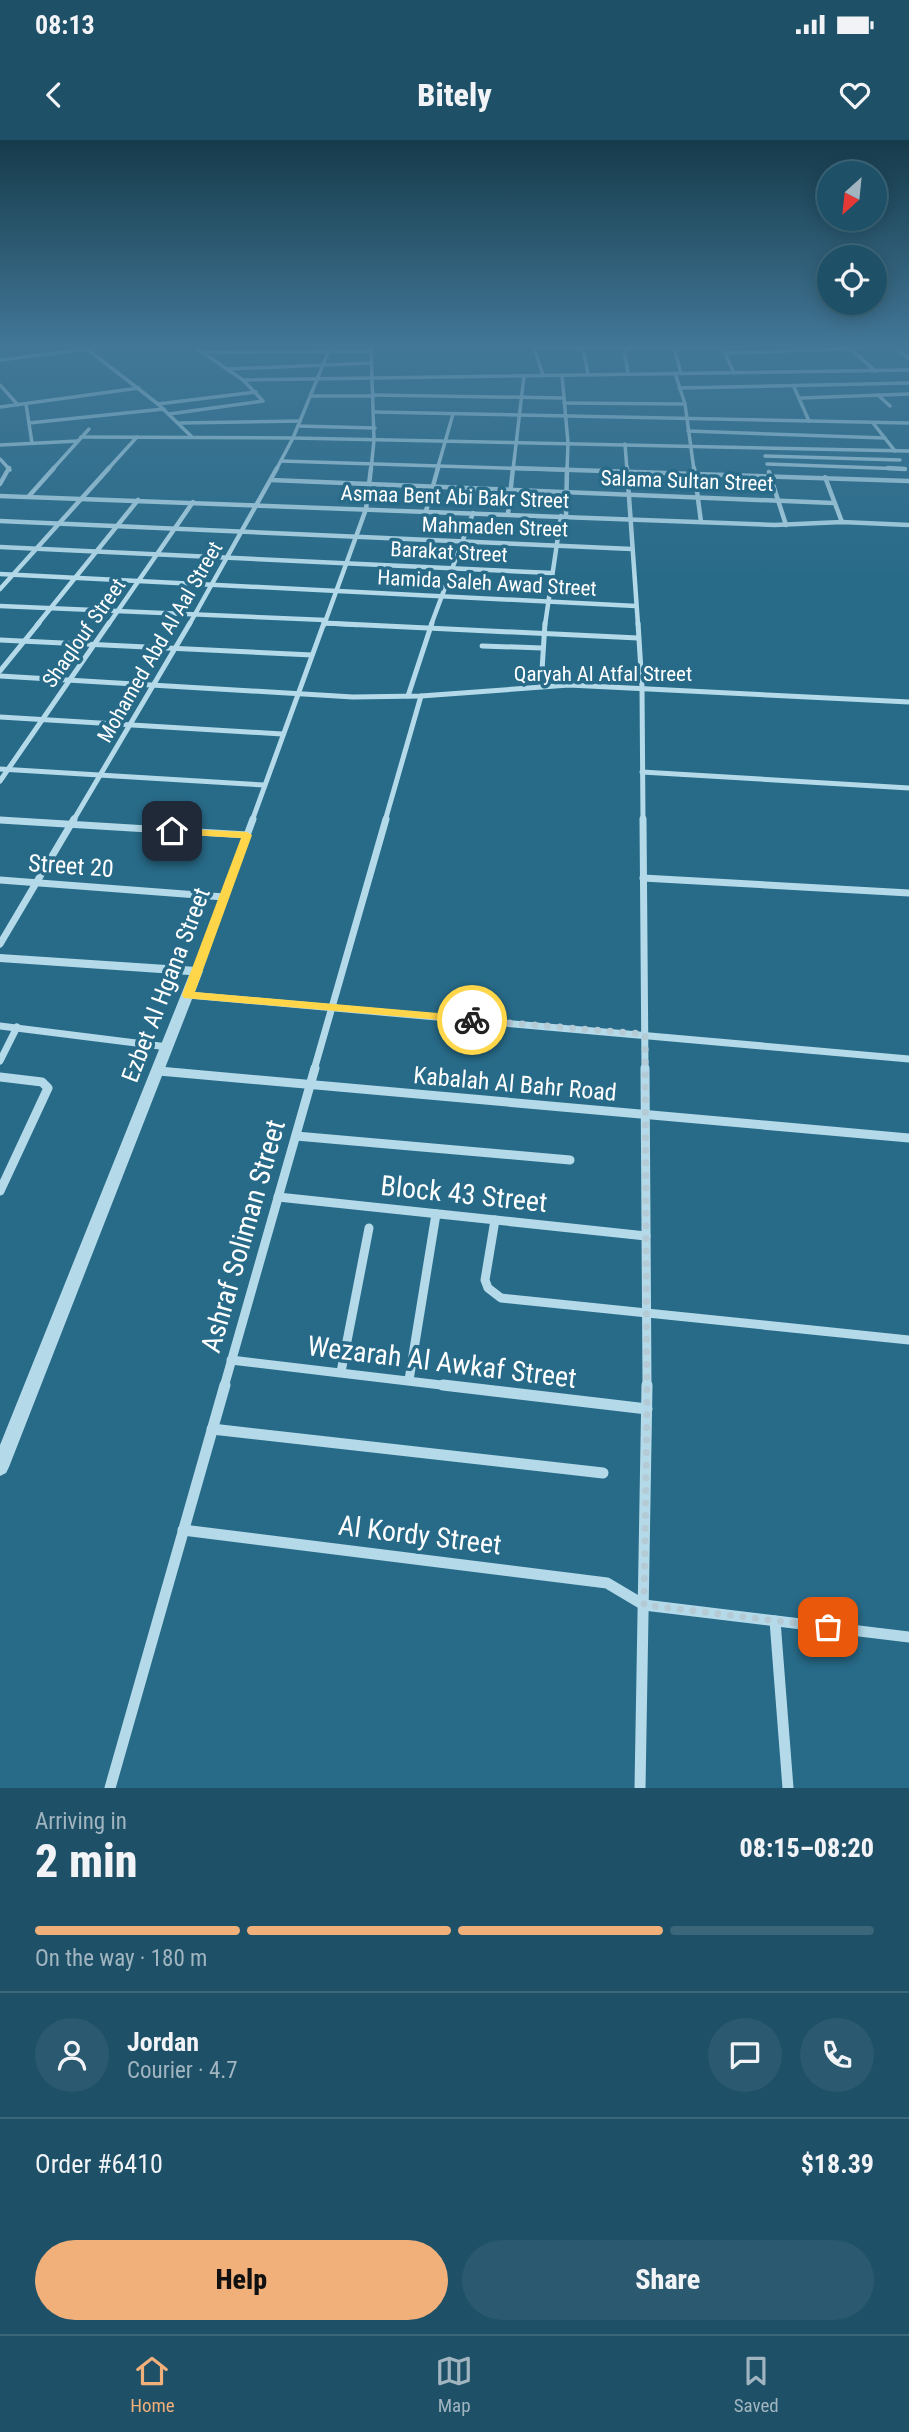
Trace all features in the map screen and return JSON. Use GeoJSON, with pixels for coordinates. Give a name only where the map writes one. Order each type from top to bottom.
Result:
{"type":"FeatureCollection","features":[{"type":"Feature","properties":{"kind":"street"},"geometry":{"type":"LineString","coordinates":[[29,425],[32,443]]}},
{"type":"Feature","properties":{"kind":"street"},"geometry":{"type":"LineString","coordinates":[[181,425],[192,437]]}},
{"type":"Feature","properties":{"kind":"street","name":"Mohamed Abd Al Aal Street"},"geometry":{"type":"LineString","coordinates":[[0,944],[213,584],[299,425]]}},
{"type":"Feature","properties":{"kind":"street"},"geometry":{"type":"LineString","coordinates":[[316,425],[375,428]]}},
{"type":"Feature","properties":{"kind":"street","name":"Ezbet Al Hgana Street"},"geometry":{"type":"LineString","coordinates":[[0,1467],[169,1047],[366,509],[371,483],[375,425]]}},
{"type":"Feature","properties":{"kind":"street"},"geometry":{"type":"LineString","coordinates":[[426,512],[450,425]]}},
{"type":"Feature","properties":{"kind":"street"},"geometry":{"type":"LineString","coordinates":[[508,514],[519,425]]}},
{"type":"Feature","properties":{"kind":"street"},"geometry":{"type":"LineString","coordinates":[[541,686],[546,602],[567,492],[567,425]]}},
{"type":"Feature","properties":{"kind":"street"},"geometry":{"type":"LineString","coordinates":[[687,425],[701,522]]}},
{"type":"Feature","properties":{"kind":"street"},"geometry":{"type":"LineString","coordinates":[[757,425],[786,525]]}},
{"type":"Feature","properties":{"kind":"street"},"geometry":{"type":"LineString","coordinates":[[281,461],[909,479],[895,450],[875,425]]}},
{"type":"Feature","properties":{"kind":"street"},"geometry":{"type":"LineString","coordinates":[[29,496],[89,429]]}},
{"type":"Feature","properties":{"kind":"street"},"geometry":{"type":"LineString","coordinates":[[688,431],[885,438]]}},
{"type":"Feature","properties":{"kind":"street"},"geometry":{"type":"LineString","coordinates":[[0,589],[137,437]]}},
{"type":"Feature","properties":{"kind":"street"},"geometry":{"type":"LineString","coordinates":[[0,445],[79,439],[192,437],[689,444],[909,451]]}},
{"type":"Feature","properties":{"kind":"street"},"geometry":{"type":"LineString","coordinates":[[625,444],[642,687],[647,1409],[640,1788]]}},
{"type":"Feature","properties":{"kind":"street"},"geometry":{"type":"LineString","coordinates":[[765,456],[900,460]]}},
{"type":"Feature","properties":{"kind":"street"},"geometry":{"type":"LineString","coordinates":[[0,459],[10,470],[0,484]]}},
{"type":"Feature","properties":{"kind":"street"},"geometry":{"type":"LineString","coordinates":[[767,464],[905,469]]}},
{"type":"Feature","properties":{"kind":"street"},"geometry":{"type":"LineString","coordinates":[[825,477],[842,522]]}},
{"type":"Feature","properties":{"kind":"street","name":"Salama Sultan Street"},"geometry":{"type":"LineString","coordinates":[[271,480],[833,503]]}},
{"type":"Feature","properties":{"kind":"street","name":"Asmaa Bent Abi Bakr Street"},"geometry":{"type":"LineString","coordinates":[[0,496],[786,525],[842,522],[909,525]]}},
{"type":"Feature","properties":{"kind":"street"},"geometry":{"type":"LineString","coordinates":[[0,674],[138,500]]}},
{"type":"Feature","properties":{"kind":"street","name":"Shaqlouf Street"},"geometry":{"type":"LineString","coordinates":[[0,781],[193,502]]}},
{"type":"Feature","properties":{"kind":"street"},"geometry":{"type":"LineString","coordinates":[[408,696],[473,513]]}},
{"type":"Feature","properties":{"kind":"street","name":"Mahmaden Street"},"geometry":{"type":"LineString","coordinates":[[0,521],[632,549]]}},
{"type":"Feature","properties":{"kind":"street","name":"Barakat Street"},"geometry":{"type":"LineString","coordinates":[[0,547],[551,573]]}},
{"type":"Feature","properties":{"kind":"street","name":"Hamida Saleh Awad Street"},"geometry":{"type":"LineString","coordinates":[[0,574],[636,606]]}},
{"type":"Feature","properties":{"kind":"street"},"geometry":{"type":"LineString","coordinates":[[0,606],[638,638]]}},
{"type":"Feature","properties":{"kind":"street"},"geometry":{"type":"LineString","coordinates":[[0,639],[312,655]]}},
{"type":"Feature","properties":{"kind":"street"},"geometry":{"type":"LineString","coordinates":[[482,646],[542,648]]}},
{"type":"Feature","properties":{"kind":"street","name":"Qaryah Al Atfal Street"},"geometry":{"type":"LineString","coordinates":[[0,674],[353,697],[421,696],[541,686],[642,687],[909,702]]}},
{"type":"Feature","properties":{"kind":"street","name":"Ashraf Soliman Street"},"geometry":{"type":"LineString","coordinates":[[110,1788],[421,696]]}},
{"type":"Feature","properties":{"kind":"street"},"geometry":{"type":"LineString","coordinates":[[0,717],[282,734]]}},
{"type":"Feature","properties":{"kind":"street"},"geometry":{"type":"LineString","coordinates":[[0,769],[264,785]]}},
{"type":"Feature","properties":{"kind":"street"},"geometry":{"type":"LineString","coordinates":[[642,772],[909,788]]}},
{"type":"Feature","properties":{"kind":"street"},"geometry":{"type":"LineString","coordinates":[[0,820],[247,835]]}},
{"type":"Feature","properties":{"kind":"street"},"geometry":{"type":"LineString","coordinates":[[643,878],[909,893]]}},
{"type":"Feature","properties":{"kind":"street","name":"Street 20"},"geometry":{"type":"LineString","coordinates":[[0,880],[224,897]]}},
{"type":"Feature","properties":{"kind":"street"},"geometry":{"type":"LineString","coordinates":[[0,958],[197,971]]}},
{"type":"Feature","properties":{"kind":"street"},"geometry":{"type":"LineString","coordinates":[[188,995],[909,1059]]}},
{"type":"Feature","properties":{"kind":"street"},"geometry":{"type":"LineString","coordinates":[[0,1026],[169,1047]]}},
{"type":"Feature","properties":{"kind":"street"},"geometry":{"type":"LineString","coordinates":[[0,1061],[17,1027]]}},
{"type":"Feature","properties":{"kind":"street","name":"Kabalah Al Bahr Road"},"geometry":{"type":"LineString","coordinates":[[159,1071],[909,1138]]}},
{"type":"Feature","properties":{"kind":"street"},"geometry":{"type":"LineString","coordinates":[[0,1077],[42,1082],[48,1088],[4,1173],[0,1191]]}},
{"type":"Feature","properties":{"kind":"street"},"geometry":{"type":"LineString","coordinates":[[296,1136],[570,1160]]}},
{"type":"Feature","properties":{"kind":"street","name":"Block 43 Street"},"geometry":{"type":"LineString","coordinates":[[278,1197],[646,1236]]}},
{"type":"Feature","properties":{"kind":"street"},"geometry":{"type":"LineString","coordinates":[[409,1380],[436,1214]]}},
{"type":"Feature","properties":{"kind":"street"},"geometry":{"type":"LineString","coordinates":[[495,1220],[485,1280],[494,1294],[502,1298],[646,1315],[909,1340]]}},
{"type":"Feature","properties":{"kind":"street"},"geometry":{"type":"LineString","coordinates":[[341,1372],[369,1228]]}},
{"type":"Feature","properties":{"kind":"street","name":"Wezarah Al Awkaf Street"},"geometry":{"type":"LineString","coordinates":[[232,1360],[647,1409]]}},
{"type":"Feature","properties":{"kind":"street"},"geometry":{"type":"LineString","coordinates":[[212,1429],[603,1473]]}},
{"type":"Feature","properties":{"kind":"street","name":"Al Kordy Street"},"geometry":{"type":"LineString","coordinates":[[183,1530],[607,1583],[644,1605]]}},
{"type":"Feature","properties":{"kind":"street"},"geometry":{"type":"LineString","coordinates":[[644,1605],[909,1637]]}},
{"type":"Feature","properties":{"kind":"street"},"geometry":{"type":"LineString","coordinates":[[775,1621],[788,1788]]}},
{"type":"Feature","properties":{"kind":"way so far"},"geometry":{"type":"LineString","coordinates":[[472,1020],[645,1034],[647,1409],[644,1605],[828,1627]]}},
{"type":"Feature","properties":{"kind":"route"},"geometry":{"type":"LineString","coordinates":[[172,831],[247,835],[188,995],[472,1020]]}}]}
